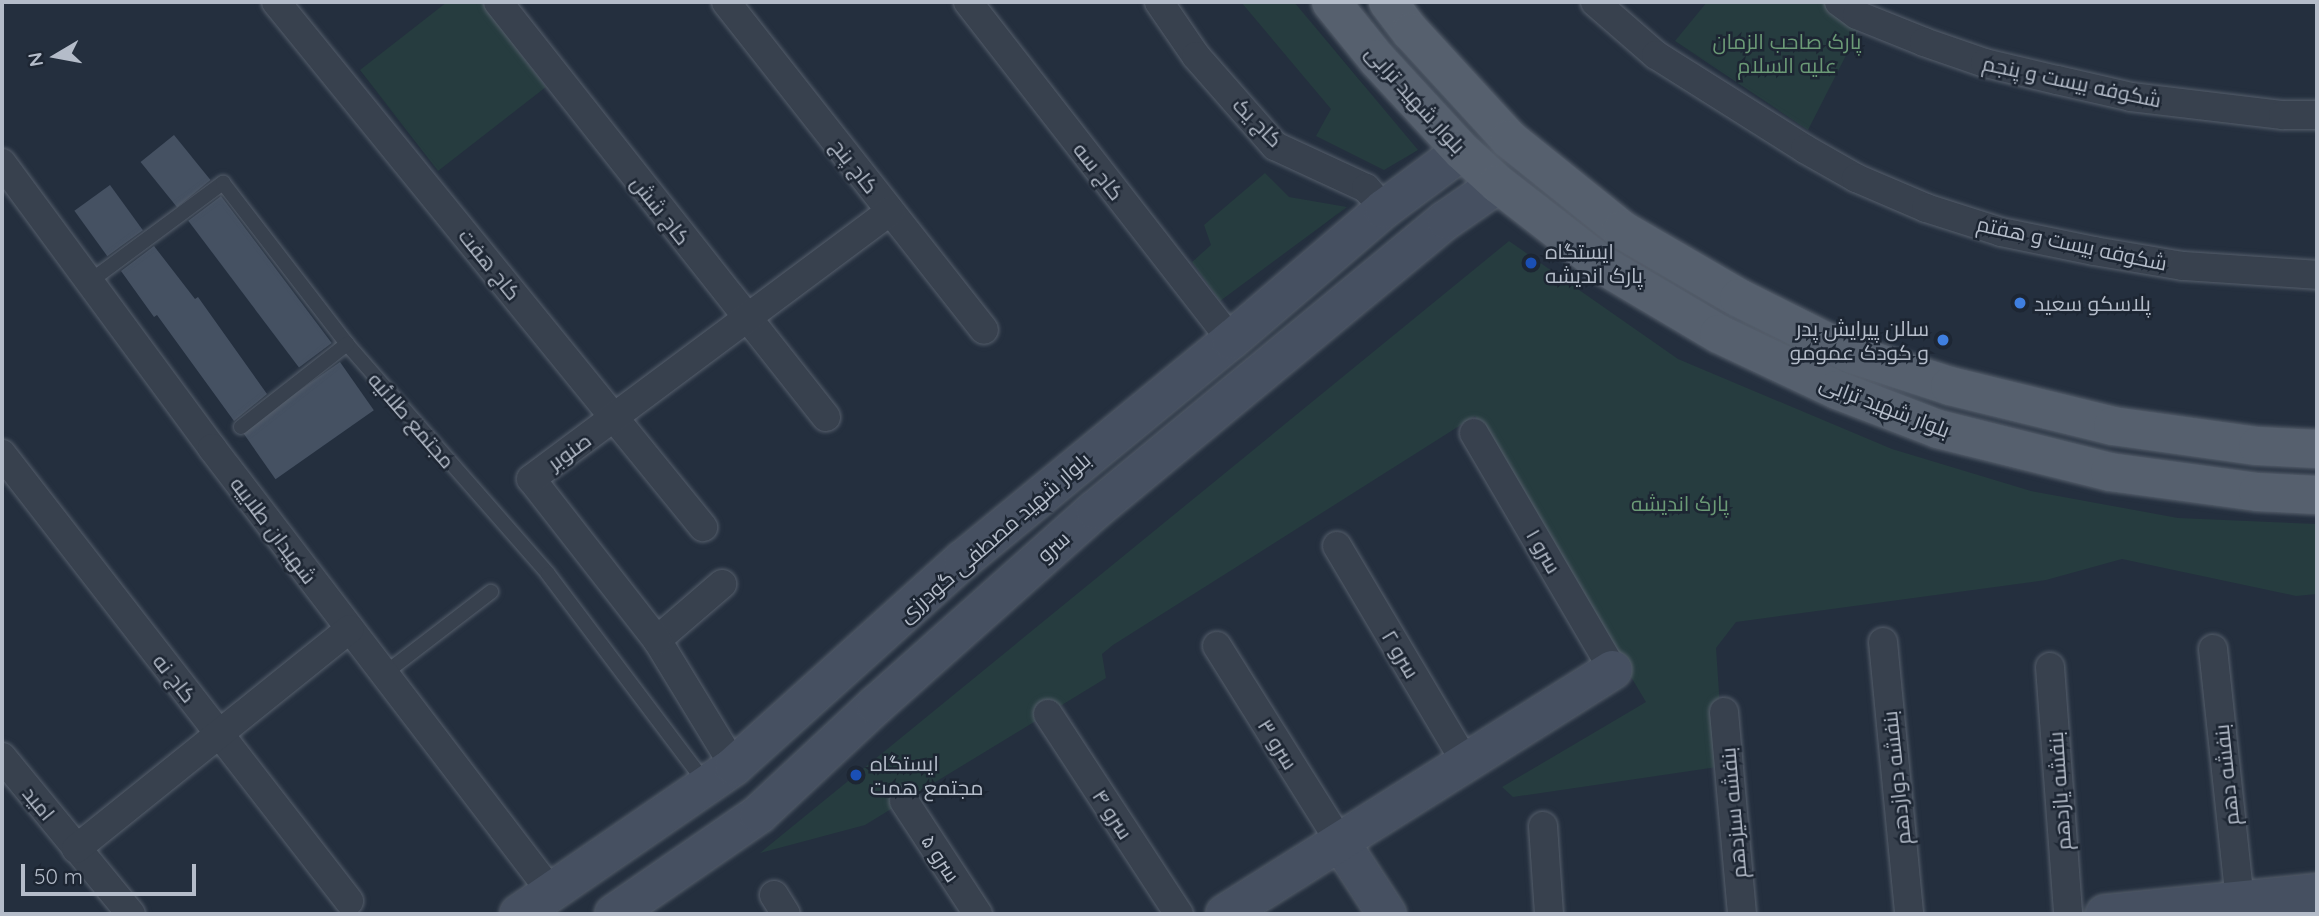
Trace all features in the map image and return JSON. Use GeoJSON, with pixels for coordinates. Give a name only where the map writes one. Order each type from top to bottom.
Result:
{"type":"FeatureCollection","features":[{"type":"Feature","properties":{"kind":"main road","name":"بلوار شهید ترابی"},"geometry":{"type":"LineString","coordinates":[[1331,2],[1377,59],[1462,151],[1498,184],[1601,264],[1719,334],[1838,390],[1928,425],[2110,472],[2258,492],[2317,495]]}},
{"type":"Feature","properties":{"kind":"main road","name":"بلوار شهید ترابی"},"geometry":{"type":"LineString","coordinates":[[1388,2],[1411,32],[1509,139],[1622,230],[1738,298],[1851,354],[1950,386],[2113,426],[2258,446],[2317,449]]}},
{"type":"Feature","properties":{"kind":"main road"},"geometry":{"type":"LineString","coordinates":[[1462,151],[1509,139],[1498,184]]}},
{"type":"Feature","properties":{"kind":"main road","name":"بلوار شهید مصطفی گودرزی"},"geometry":{"type":"LineString","coordinates":[[519,914],[720,776],[963,560],[1231,340],[1384,209],[1462,151]]}},
{"type":"Feature","properties":{"kind":"main road","name":"سرو"},"geometry":{"type":"LineString","coordinates":[[614,914],[759,814],[886,696],[1095,510],[1446,220],[1498,184]]}},
{"type":"Feature","properties":{"kind":"main road"},"geometry":{"type":"LineString","coordinates":[[1225,914],[1613,670]]}},
{"type":"Feature","properties":{"kind":"main road"},"geometry":{"type":"LineString","coordinates":[[1340,842],[1387,914]]}},
{"type":"Feature","properties":{"kind":"main road"},"geometry":{"type":"LineString","coordinates":[[2105,914],[2317,893]]}},
{"type":"Feature","properties":{"kind":"street","name":"کاج هفت"},"geometry":{"type":"LineString","coordinates":[[276,2],[703,527]]}},
{"type":"Feature","properties":{"kind":"street","name":"کاج شش"},"geometry":{"type":"LineString","coordinates":[[498,2],[826,417]]}},
{"type":"Feature","properties":{"kind":"street","name":"کاج پنج"},"geometry":{"type":"LineString","coordinates":[[726,2],[984,330]]}},
{"type":"Feature","properties":{"kind":"street","name":"کاج سه"},"geometry":{"type":"LineString","coordinates":[[968,2],[1231,340]]}},
{"type":"Feature","properties":{"kind":"street","name":"کاج یک"},"geometry":{"type":"LineString","coordinates":[[1159,2],[1196,56],[1275,146],[1366,188],[1384,209]]}},
{"type":"Feature","properties":{"kind":"street","name":"شکوفه بیست و هفتم"},"geometry":{"type":"LineString","coordinates":[[1595,2],[1656,55],[1805,149],[1856,178],[1926,208],[2001,232],[2094,251],[2183,266],[2317,275]]}},
{"type":"Feature","properties":{"kind":"street","name":"شکوفه بیست و پنجم"},"geometry":{"type":"LineString","coordinates":[[1839,2],[1857,15],[1924,42],[1985,63],[2033,75],[2131,97],[2283,115],[2317,115]]}},
{"type":"Feature","properties":{"kind":"street","name":"شهیدان طلاییه"},"geometry":{"type":"LineString","coordinates":[[2,163],[350,629],[552,893]]}},
{"type":"Feature","properties":{"kind":"street","name":"صنوبر"},"geometry":{"type":"LineString","coordinates":[[720,776],[657,640],[531,479],[890,211]]}},
{"type":"Feature","properties":{"kind":"street","name":"سرو ۱"},"geometry":{"type":"LineString","coordinates":[[1474,433],[1613,670]]}},
{"type":"Feature","properties":{"kind":"street","name":"کاج نه"},"geometry":{"type":"LineString","coordinates":[[2,454],[349,901]]}},
{"type":"Feature","properties":{"kind":"street","name":"سرو ۲"},"geometry":{"type":"LineString","coordinates":[[1337,546],[1465,763]]}},
{"type":"Feature","properties":{"kind":"street"},"geometry":{"type":"LineString","coordinates":[[657,640],[722,584]]}},
{"type":"Feature","properties":{"kind":"street"},"geometry":{"type":"LineString","coordinates":[[76,849],[350,629]]}},
{"type":"Feature","properties":{"kind":"street","name":"بنفشه دوازدهم"},"geometry":{"type":"LineString","coordinates":[[1883,642],[1909,914]]}},
{"type":"Feature","properties":{"kind":"street","name":"سرو ۳"},"geometry":{"type":"LineString","coordinates":[[1217,646],[1340,842]]}},
{"type":"Feature","properties":{"kind":"street","name":"بنفشه دهم"},"geometry":{"type":"LineString","coordinates":[[2213,649],[2240,901]]}},
{"type":"Feature","properties":{"kind":"street","name":"بنفشه یازدهم"},"geometry":{"type":"LineString","coordinates":[[2050,667],[2068,914]]}},
{"type":"Feature","properties":{"kind":"street","name":"بنفشه سیزدهم"},"geometry":{"type":"LineString","coordinates":[[1724,712],[1742,914]]}},
{"type":"Feature","properties":{"kind":"street","name":"سرو ۴"},"geometry":{"type":"LineString","coordinates":[[1048,713],[1179,914]]}},
{"type":"Feature","properties":{"kind":"street","name":"امید"},"geometry":{"type":"LineString","coordinates":[[2,757],[131,914]]}},
{"type":"Feature","properties":{"kind":"street","name":"سرو ۵"},"geometry":{"type":"LineString","coordinates":[[904,801],[978,914]]}},
{"type":"Feature","properties":{"kind":"street"},"geometry":{"type":"LineString","coordinates":[[1543,826],[1549,914]]}},
{"type":"Feature","properties":{"kind":"lane","name":"مجتمع طلائیه"},"geometry":{"type":"LineString","coordinates":[[89,282],[223,183],[346,344],[548,573],[720,776]]}},
{"type":"Feature","properties":{"kind":"lane"},"geometry":{"type":"LineString","coordinates":[[241,427],[346,344]]}},
{"type":"Feature","properties":{"kind":"lane"},"geometry":{"type":"LineString","coordinates":[[384,674],[491,592]]}},
{"type":"Feature","properties":{"kind":"green space"},"geometry":{"type":"Polygon","coordinates":[[[447,2],[481,2],[546,87],[438,171],[360,70],[447,2]]]}},
{"type":"Feature","properties":{"kind":"green space"},"geometry":{"type":"Polygon","coordinates":[[[1241,2],[1294,2],[1418,150],[1384,170],[1316,136],[1331,109],[1241,2]]]}},
{"type":"Feature","properties":{"kind":"green space","name":"پارک صاحب الزمان علیه السلام"},"geometry":{"type":"Polygon","coordinates":[[[1707,2],[1834,2],[1863,22],[1808,130],[1675,41],[1707,2]]]}},
{"type":"Feature","properties":{"kind":"green space"},"geometry":{"type":"Polygon","coordinates":[[[1265,173],[1289,197],[1347,207],[1220,301],[1192,262],[1211,245],[1204,225],[1265,173]]]}},
{"type":"Feature","properties":{"kind":"green space","name":"پارک اندیشه"},"geometry":{"type":"Polygon","coordinates":[[[1509,241],[1678,359],[1892,449],[2031,491],[2178,518],[2317,524],[2317,594],[2296,596],[2122,559],[2046,580],[1736,622],[1716,648],[1724,766],[1513,797],[1502,787],[1646,702],[1475,416],[1113,645],[1102,654],[1106,678],[865,825],[760,853],[1509,241]]]}},
{"type":"Feature","properties":{"kind":"building"},"geometry":{"type":"Polygon","coordinates":[[[174,135],[211,180],[177,207],[141,162],[174,135]]]}},
{"type":"Feature","properties":{"kind":"building"},"geometry":{"type":"Polygon","coordinates":[[[110,185],[143,230],[107,256],[74,211],[110,185]]]}},
{"type":"Feature","properties":{"kind":"building"},"geometry":{"type":"Polygon","coordinates":[[[221,196],[332,343],[299,368],[188,221],[221,196]]]}},
{"type":"Feature","properties":{"kind":"building"},"geometry":{"type":"Polygon","coordinates":[[[154,246],[195,299],[198,297],[267,394],[234,421],[157,315],[154,317],[121,271],[154,246]]]}},
{"type":"Feature","properties":{"kind":"building"},"geometry":{"type":"Polygon","coordinates":[[[340,362],[374,410],[276,479],[242,431],[340,362]]]}},
{"type":"Feature","properties":{"kind":"place","name":"ایستگاه پارک اندیشه"},"geometry":{"type":"Point","coordinates":[1531,263]}},
{"type":"Feature","properties":{"kind":"place","name":"پلاسکو سعید"},"geometry":{"type":"Point","coordinates":[2020,303]}},
{"type":"Feature","properties":{"kind":"place","name":"سالن پیرایش پدر و کودک عمومو"},"geometry":{"type":"Point","coordinates":[1943,340]}},
{"type":"Feature","properties":{"kind":"place","name":"ایستگاه مجتمع همت"},"geometry":{"type":"Point","coordinates":[856,775]}}]}
